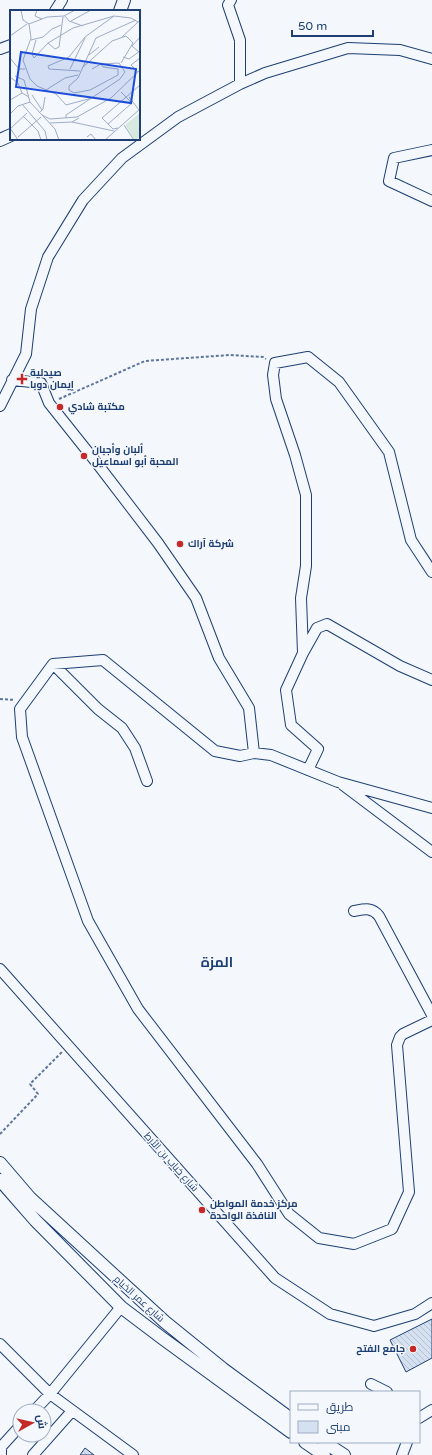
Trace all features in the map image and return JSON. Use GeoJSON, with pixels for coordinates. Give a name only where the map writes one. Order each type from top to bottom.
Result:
{"type":"FeatureCollection","features":[{"type":"Feature","properties":{"kind":"street"},"geometry":{"type":"LineString","coordinates":[[56,10],[62,0]]}},
{"type":"Feature","properties":{"kind":"street"},"geometry":{"type":"LineString","coordinates":[[120,10],[124,0]]}},
{"type":"Feature","properties":{"kind":"street"},"geometry":{"type":"LineString","coordinates":[[231,0],[228,5],[240,40],[240,84]]}},
{"type":"Feature","properties":{"kind":"street"},"geometry":{"type":"LineString","coordinates":[[0,49],[10,45]]}},
{"type":"Feature","properties":{"kind":"street"},"geometry":{"type":"LineString","coordinates":[[0,406],[26,354],[31,309],[48,257],[83,200],[122,158],[178,118],[240,84],[266,73],[348,48],[400,50],[432,60]]}},
{"type":"Feature","properties":{"kind":"street"},"geometry":{"type":"LineString","coordinates":[[0,140],[10,135]]}},
{"type":"Feature","properties":{"kind":"street"},"geometry":{"type":"LineString","coordinates":[[432,150],[394,158],[389,181],[432,200]]}},
{"type":"Feature","properties":{"kind":"street"},"geometry":{"type":"LineString","coordinates":[[303,653],[301,598],[306,566],[306,495],[295,455],[276,399],[273,375],[275,363],[308,357],[338,382],[389,452],[411,540],[432,572]]}},
{"type":"Feature","properties":{"kind":"street"},"geometry":{"type":"LineString","coordinates":[[12,380],[41,383],[49,403],[158,543],[196,598],[219,658],[249,708],[254,754]]}},
{"type":"Feature","properties":{"kind":"street"},"geometry":{"type":"LineString","coordinates":[[308,770],[318,750],[290,725],[286,690],[303,653],[317,628],[327,624],[400,666],[432,680]]}},
{"type":"Feature","properties":{"kind":"street"},"geometry":{"type":"LineString","coordinates":[[432,808],[338,782],[271,755],[254,754],[240,756],[214,751],[103,660],[53,664],[20,709],[22,737],[88,921],[138,1009],[257,1164],[289,1214],[319,1238],[354,1244],[392,1229],[409,1192],[397,1045],[403,1034],[432,1020]]}},
{"type":"Feature","properties":{"kind":"street"},"geometry":{"type":"LineString","coordinates":[[53,664],[98,709],[122,728],[135,748],[147,781]]}},
{"type":"Feature","properties":{"kind":"street"},"geometry":{"type":"LineString","coordinates":[[338,782],[432,852]]}},
{"type":"Feature","properties":{"kind":"street"},"geometry":{"type":"LineString","coordinates":[[354,911],[369,908],[376,912],[379,916],[432,1015]]}},
{"type":"Feature","properties":{"kind":"street","name":"شارع خباب بن الأرط"},"geometry":{"type":"LineString","coordinates":[[0,969],[275,1278],[330,1314],[374,1326],[415,1314],[432,1303]]}},
{"type":"Feature","properties":{"kind":"street","name":"شارع عمر الخيام"},"geometry":{"type":"LineString","coordinates":[[0,1163],[30,1198],[159,1317],[223,1369],[290,1418]]}},
{"type":"Feature","properties":{"kind":"street","name":"شارع عمر الخيام"},"geometry":{"type":"LineString","coordinates":[[0,1180],[35,1220],[121,1307],[290,1431]]}},
{"type":"Feature","properties":{"kind":"street"},"geometry":{"type":"LineString","coordinates":[[42,1403],[121,1307]]}},
{"type":"Feature","properties":{"kind":"street"},"geometry":{"type":"LineString","coordinates":[[0,1344],[50,1394],[133,1455]]}},
{"type":"Feature","properties":{"kind":"street"},"geometry":{"type":"LineString","coordinates":[[371,1384],[385,1391]]}},
{"type":"Feature","properties":{"kind":"street"},"geometry":{"type":"LineString","coordinates":[[420,1417],[432,1410]]}},
{"type":"Feature","properties":{"kind":"street"},"geometry":{"type":"LineString","coordinates":[[33,1455],[72,1411]]}},
{"type":"Feature","properties":{"kind":"street"},"geometry":{"type":"LineString","coordinates":[[1,1455],[1,1447],[12,1435]]}},
{"type":"Feature","properties":{"kind":"street"},"geometry":{"type":"LineString","coordinates":[[307,1443],[324,1455]]}},
{"type":"Feature","properties":{"kind":"street"},"geometry":{"type":"LineString","coordinates":[[326,1443],[344,1455]]}},
{"type":"Feature","properties":{"kind":"street"},"geometry":{"type":"LineString","coordinates":[[402,1455],[407,1443]]}},
{"type":"Feature","properties":{"kind":"path"},"geometry":{"type":"LineString","coordinates":[[49,403],[145,361],[230,355],[262,357],[275,363]]}},
{"type":"Feature","properties":{"kind":"path"},"geometry":{"type":"LineString","coordinates":[[0,1134],[38,1094],[30,1084],[68,1045]]}},
{"type":"Feature","properties":{"kind":"building","name":"جامع الفتح"},"geometry":{"type":"Polygon","coordinates":[[[432,1319],[432,1358],[406,1372],[390,1340],[432,1319]]]}},
{"type":"Feature","properties":{"kind":"building"},"geometry":{"type":"Polygon","coordinates":[[[85,1448],[94,1455],[80,1455],[85,1448]]]}},
{"type":"Feature","properties":{"kind":"place","name":"صيدلية إيمان دوبا"},"geometry":{"type":"Point","coordinates":[22,379]}},
{"type":"Feature","properties":{"kind":"place","name":"مكتبة شادي"},"geometry":{"type":"Point","coordinates":[60,407]}},
{"type":"Feature","properties":{"kind":"place","name":"ألبان وأجبان المحبة أبو اسماعيل"},"geometry":{"type":"Point","coordinates":[84,456]}},
{"type":"Feature","properties":{"kind":"place","name":"شركة آراك"},"geometry":{"type":"Point","coordinates":[180,544]}},
{"type":"Feature","properties":{"kind":"place","name":"مركز خدمة المواطن النافذة الواحدة"},"geometry":{"type":"Point","coordinates":[202,1210]}},
{"type":"Feature","properties":{"kind":"place","name":"جامع الفتح"},"geometry":{"type":"Point","coordinates":[413,1349]}},
{"type":"Feature","properties":{"kind":"district","name":"المزة"},"geometry":{"type":"Point","coordinates":[217,962]}}]}
